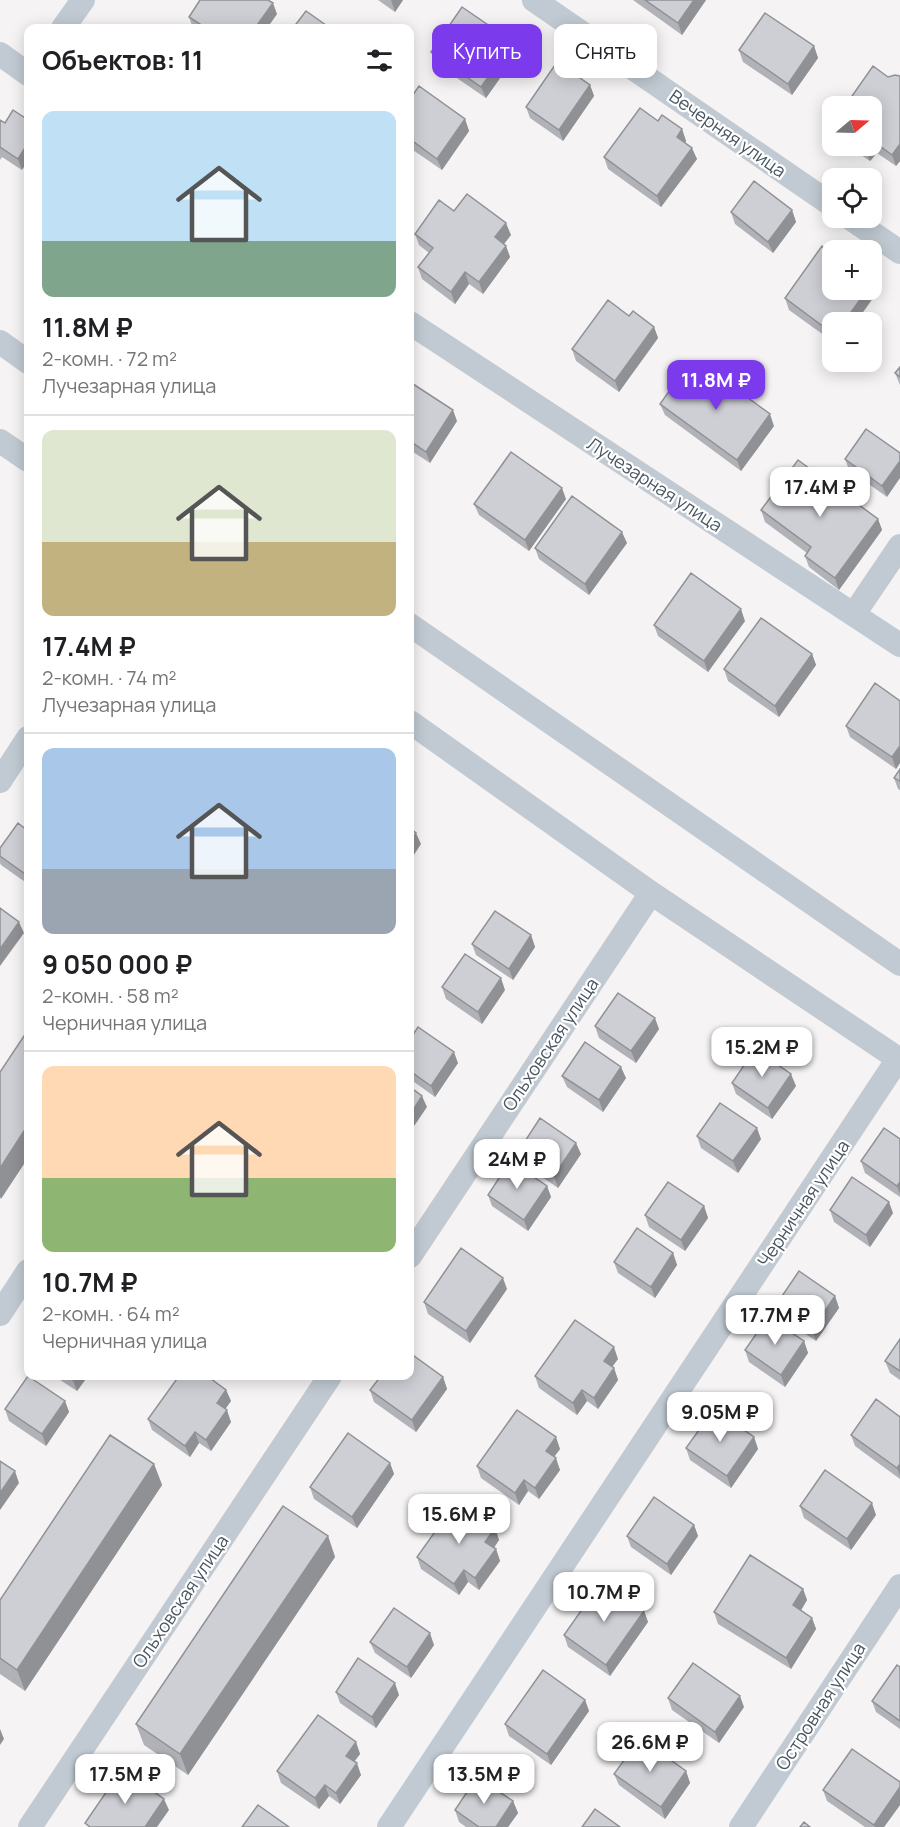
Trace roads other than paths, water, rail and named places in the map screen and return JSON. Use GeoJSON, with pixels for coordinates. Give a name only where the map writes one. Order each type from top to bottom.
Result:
{"type":"FeatureCollection","features":[{"type":"Feature","properties":{"kind":"street"},"geometry":{"type":"LineString","coordinates":[[66,24],[83,0]]}},
{"type":"Feature","properties":{"kind":"street","name":"Вечерняя улица"},"geometry":{"type":"LineString","coordinates":[[534,0],[822,198]]}},
{"type":"Feature","properties":{"kind":"street"},"geometry":{"type":"LineString","coordinates":[[0,54],[24,71]]}},
{"type":"Feature","properties":{"kind":"street"},"geometry":{"type":"LineString","coordinates":[[865,228],[900,252]]}},
{"type":"Feature","properties":{"kind":"street","name":"Лучезарная улица"},"geometry":{"type":"LineString","coordinates":[[414,326],[900,645]]}},
{"type":"Feature","properties":{"kind":"street"},"geometry":{"type":"LineString","coordinates":[[0,342],[24,359]]}},
{"type":"Feature","properties":{"kind":"street"},"geometry":{"type":"LineString","coordinates":[[0,441],[24,457]]}},
{"type":"Feature","properties":{"kind":"street"},"geometry":{"type":"LineString","coordinates":[[854,614],[900,546]]}},
{"type":"Feature","properties":{"kind":"street"},"geometry":{"type":"LineString","coordinates":[[414,628],[900,964]]}},
{"type":"Feature","properties":{"kind":"street"},"geometry":{"type":"LineString","coordinates":[[414,725],[651,893],[899,1059]]}},
{"type":"Feature","properties":{"kind":"street"},"geometry":{"type":"LineString","coordinates":[[0,781],[24,744]]}},
{"type":"Feature","properties":{"kind":"street","name":"Ольховская улица"},"geometry":{"type":"LineString","coordinates":[[414,1250],[651,893]]}},
{"type":"Feature","properties":{"kind":"street","name":"Черничная улица"},"geometry":{"type":"LineString","coordinates":[[389,1827],[899,1059]]}},
{"type":"Feature","properties":{"kind":"street"},"geometry":{"type":"LineString","coordinates":[[0,1314],[24,1277]]}},
{"type":"Feature","properties":{"kind":"street","name":"Ольховская улица"},"geometry":{"type":"LineString","coordinates":[[30,1827],[327,1380]]}},
{"type":"Feature","properties":{"kind":"street","name":"Островная улица"},"geometry":{"type":"LineString","coordinates":[[741,1827],[900,1586]]}}]}
